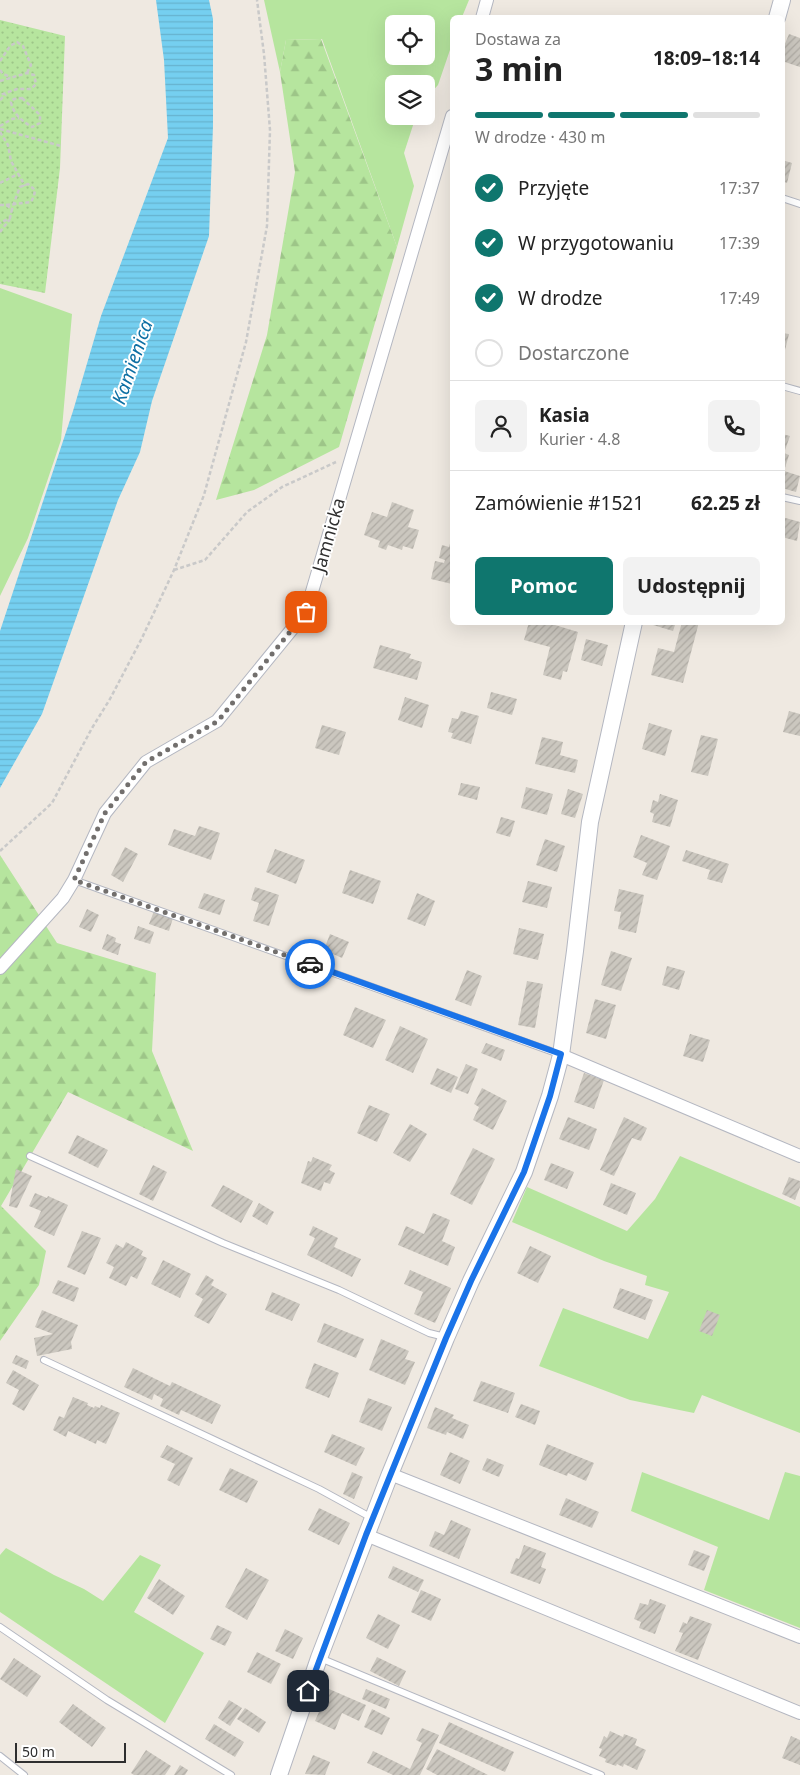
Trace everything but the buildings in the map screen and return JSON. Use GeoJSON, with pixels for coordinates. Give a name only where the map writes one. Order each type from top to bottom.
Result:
{"type":"FeatureCollection","features":[{"type":"Feature","properties":{"kind":"street"},"geometry":{"type":"LineString","coordinates":[[483,15],[487,0]]}},
{"type":"Feature","properties":{"kind":"street"},"geometry":{"type":"LineString","coordinates":[[778,15],[782,0]]}},
{"type":"Feature","properties":{"kind":"street","name":"Jamnicka"},"geometry":{"type":"LineString","coordinates":[[0,968],[62,898],[74,880],[105,813],[146,762],[218,721],[306,612],[450,123]]}},
{"type":"Feature","properties":{"kind":"street"},"geometry":{"type":"LineString","coordinates":[[279,1775],[319,1658],[390,1474],[471,1281],[524,1172],[550,1096],[561,1054],[576,951],[590,822],[633,625]]}},
{"type":"Feature","properties":{"kind":"street"},"geometry":{"type":"LineString","coordinates":[[561,1054],[800,1156]]}},
{"type":"Feature","properties":{"kind":"street"},"geometry":{"type":"LineString","coordinates":[[390,1474],[800,1637]]}},
{"type":"Feature","properties":{"kind":"street"},"geometry":{"type":"LineString","coordinates":[[366,1535],[800,1714]]}},
{"type":"Feature","properties":{"kind":"lane"},"geometry":{"type":"LineString","coordinates":[[785,199],[800,204]]}},
{"type":"Feature","properties":{"kind":"lane"},"geometry":{"type":"LineString","coordinates":[[785,387],[800,391]]}},
{"type":"Feature","properties":{"kind":"lane"},"geometry":{"type":"LineString","coordinates":[[785,498],[800,501]]}},
{"type":"Feature","properties":{"kind":"lane"},"geometry":{"type":"LineString","coordinates":[[74,880],[561,1054]]}},
{"type":"Feature","properties":{"kind":"lane"},"geometry":{"type":"LineString","coordinates":[[30,1156],[223,1243],[339,1290],[430,1333],[446,1338]]}},
{"type":"Feature","properties":{"kind":"lane"},"geometry":{"type":"LineString","coordinates":[[44,1360],[319,1489],[373,1518]]}},
{"type":"Feature","properties":{"kind":"lane"},"geometry":{"type":"LineString","coordinates":[[0,1627],[108,1700],[231,1775]]}},
{"type":"Feature","properties":{"kind":"lane"},"geometry":{"type":"LineString","coordinates":[[319,1658],[601,1775]]}},
{"type":"Feature","properties":{"kind":"lane"},"geometry":{"type":"LineString","coordinates":[[0,1756],[24,1775]]}},
{"type":"Feature","properties":{"kind":"path"},"geometry":{"type":"LineString","coordinates":[[0,851],[52,803],[138,647],[174,570],[204,495],[246,342],[264,249],[268,210],[270,130],[264,54],[257,0]]}},
{"type":"Feature","properties":{"kind":"path"},"geometry":{"type":"LineString","coordinates":[[0,61],[10,46],[17,42],[23,46],[31,65],[27,73]]}},
{"type":"Feature","properties":{"kind":"path"},"geometry":{"type":"LineString","coordinates":[[0,70],[3,74],[11,77]]}},
{"type":"Feature","properties":{"kind":"path"},"geometry":{"type":"LineString","coordinates":[[0,81],[27,73],[34,75],[36,84],[31,89],[17,89],[0,95]]}},
{"type":"Feature","properties":{"kind":"path"},"geometry":{"type":"LineString","coordinates":[[0,100],[6,92]]}},
{"type":"Feature","properties":{"kind":"path"},"geometry":{"type":"LineString","coordinates":[[0,129],[12,119],[20,118],[32,127],[40,123],[40,115],[22,98],[14,99],[11,102],[13,110],[20,118]]}},
{"type":"Feature","properties":{"kind":"path"},"geometry":{"type":"LineString","coordinates":[[0,129],[61,146]]}},
{"type":"Feature","properties":{"kind":"path"},"geometry":{"type":"LineString","coordinates":[[0,129],[8,144],[11,161],[25,186]]}},
{"type":"Feature","properties":{"kind":"path"},"geometry":{"type":"LineString","coordinates":[[0,183],[18,174]]}},
{"type":"Feature","properties":{"kind":"path"},"geometry":{"type":"LineString","coordinates":[[0,205],[6,205],[13,204],[31,202],[35,190],[28,184],[20,188],[13,204],[10,218],[0,232]]}},
{"type":"Feature","properties":{"kind":"path"},"geometry":{"type":"LineString","coordinates":[[6,205],[12,209]]}},
{"type":"Feature","properties":{"kind":"path"},"geometry":{"type":"LineString","coordinates":[[0,223],[10,218]]}},
{"type":"Feature","properties":{"kind":"path"},"geometry":{"type":"LineString","coordinates":[[174,570],[205,560],[247,512],[282,487],[352,455]]}},
{"type":"Feature","properties":{"kind":"green space"},"geometry":{"type":"Polygon","coordinates":[[[264,0],[469,0],[463,15],[450,15],[450,50],[438,85],[435,88],[435,75],[385,75],[385,125],[413,125],[404,153],[414,186],[397,247],[322,39],[286,40],[280,72],[264,0]]]}},
{"type":"Feature","properties":{"kind":"green space"},"geometry":{"type":"Polygon","coordinates":[[[0,20],[65,36],[60,168],[45,293],[0,284],[0,20]]]}},
{"type":"Feature","properties":{"kind":"green space"},"geometry":{"type":"Polygon","coordinates":[[[321,39],[397,247],[339,447],[254,490],[216,500],[267,335],[295,172],[280,72],[286,40],[321,39]]]}},
{"type":"Feature","properties":{"kind":"green space"},"geometry":{"type":"Polygon","coordinates":[[[0,288],[72,314],[61,440],[28,538],[0,596],[0,288]]]}},
{"type":"Feature","properties":{"kind":"green space"},"geometry":{"type":"Polygon","coordinates":[[[0,855],[57,943],[156,973],[152,1051],[193,1151],[68,1092],[1,1206],[46,1251],[39,1285],[0,1341],[0,855]]]}},
{"type":"Feature","properties":{"kind":"green space"},"geometry":{"type":"Polygon","coordinates":[[[680,1156],[800,1207],[800,1433],[702,1395],[694,1413],[630,1400],[539,1366],[563,1308],[648,1339],[669,1292],[645,1285],[647,1276],[604,1261],[512,1222],[527,1187],[627,1231],[655,1199],[680,1156]]]}},
{"type":"Feature","properties":{"kind":"green space"},"geometry":{"type":"Polygon","coordinates":[[[642,1472],[769,1520],[785,1472],[800,1476],[800,1628],[704,1590],[718,1547],[631,1511],[642,1472]]]}},
{"type":"Feature","properties":{"kind":"green space"},"geometry":{"type":"Polygon","coordinates":[[[6,1548],[103,1601],[140,1555],[161,1565],[134,1612],[204,1653],[165,1723],[0,1612],[0,1555],[6,1548]]]}},
{"type":"Feature","properties":{"kind":"water","name":"Kamienica"},"geometry":{"type":"Polygon","coordinates":[[[156,0],[209,0],[213,19],[213,126],[209,236],[152,401],[140,452],[118,500],[42,714],[0,788],[0,631],[73,411],[101,316],[168,138],[164,60],[156,0]]]}},
{"type":"Feature","properties":{"kind":"way so far"},"geometry":{"type":"LineString","coordinates":[[306,612],[218,721],[146,762],[105,813],[74,880],[310,964]]}},
{"type":"Feature","properties":{"kind":"route"},"geometry":{"type":"LineString","coordinates":[[308,1691],[366,1535],[418,1405],[471,1281],[524,1172],[550,1096],[561,1054],[310,964]]}}]}
